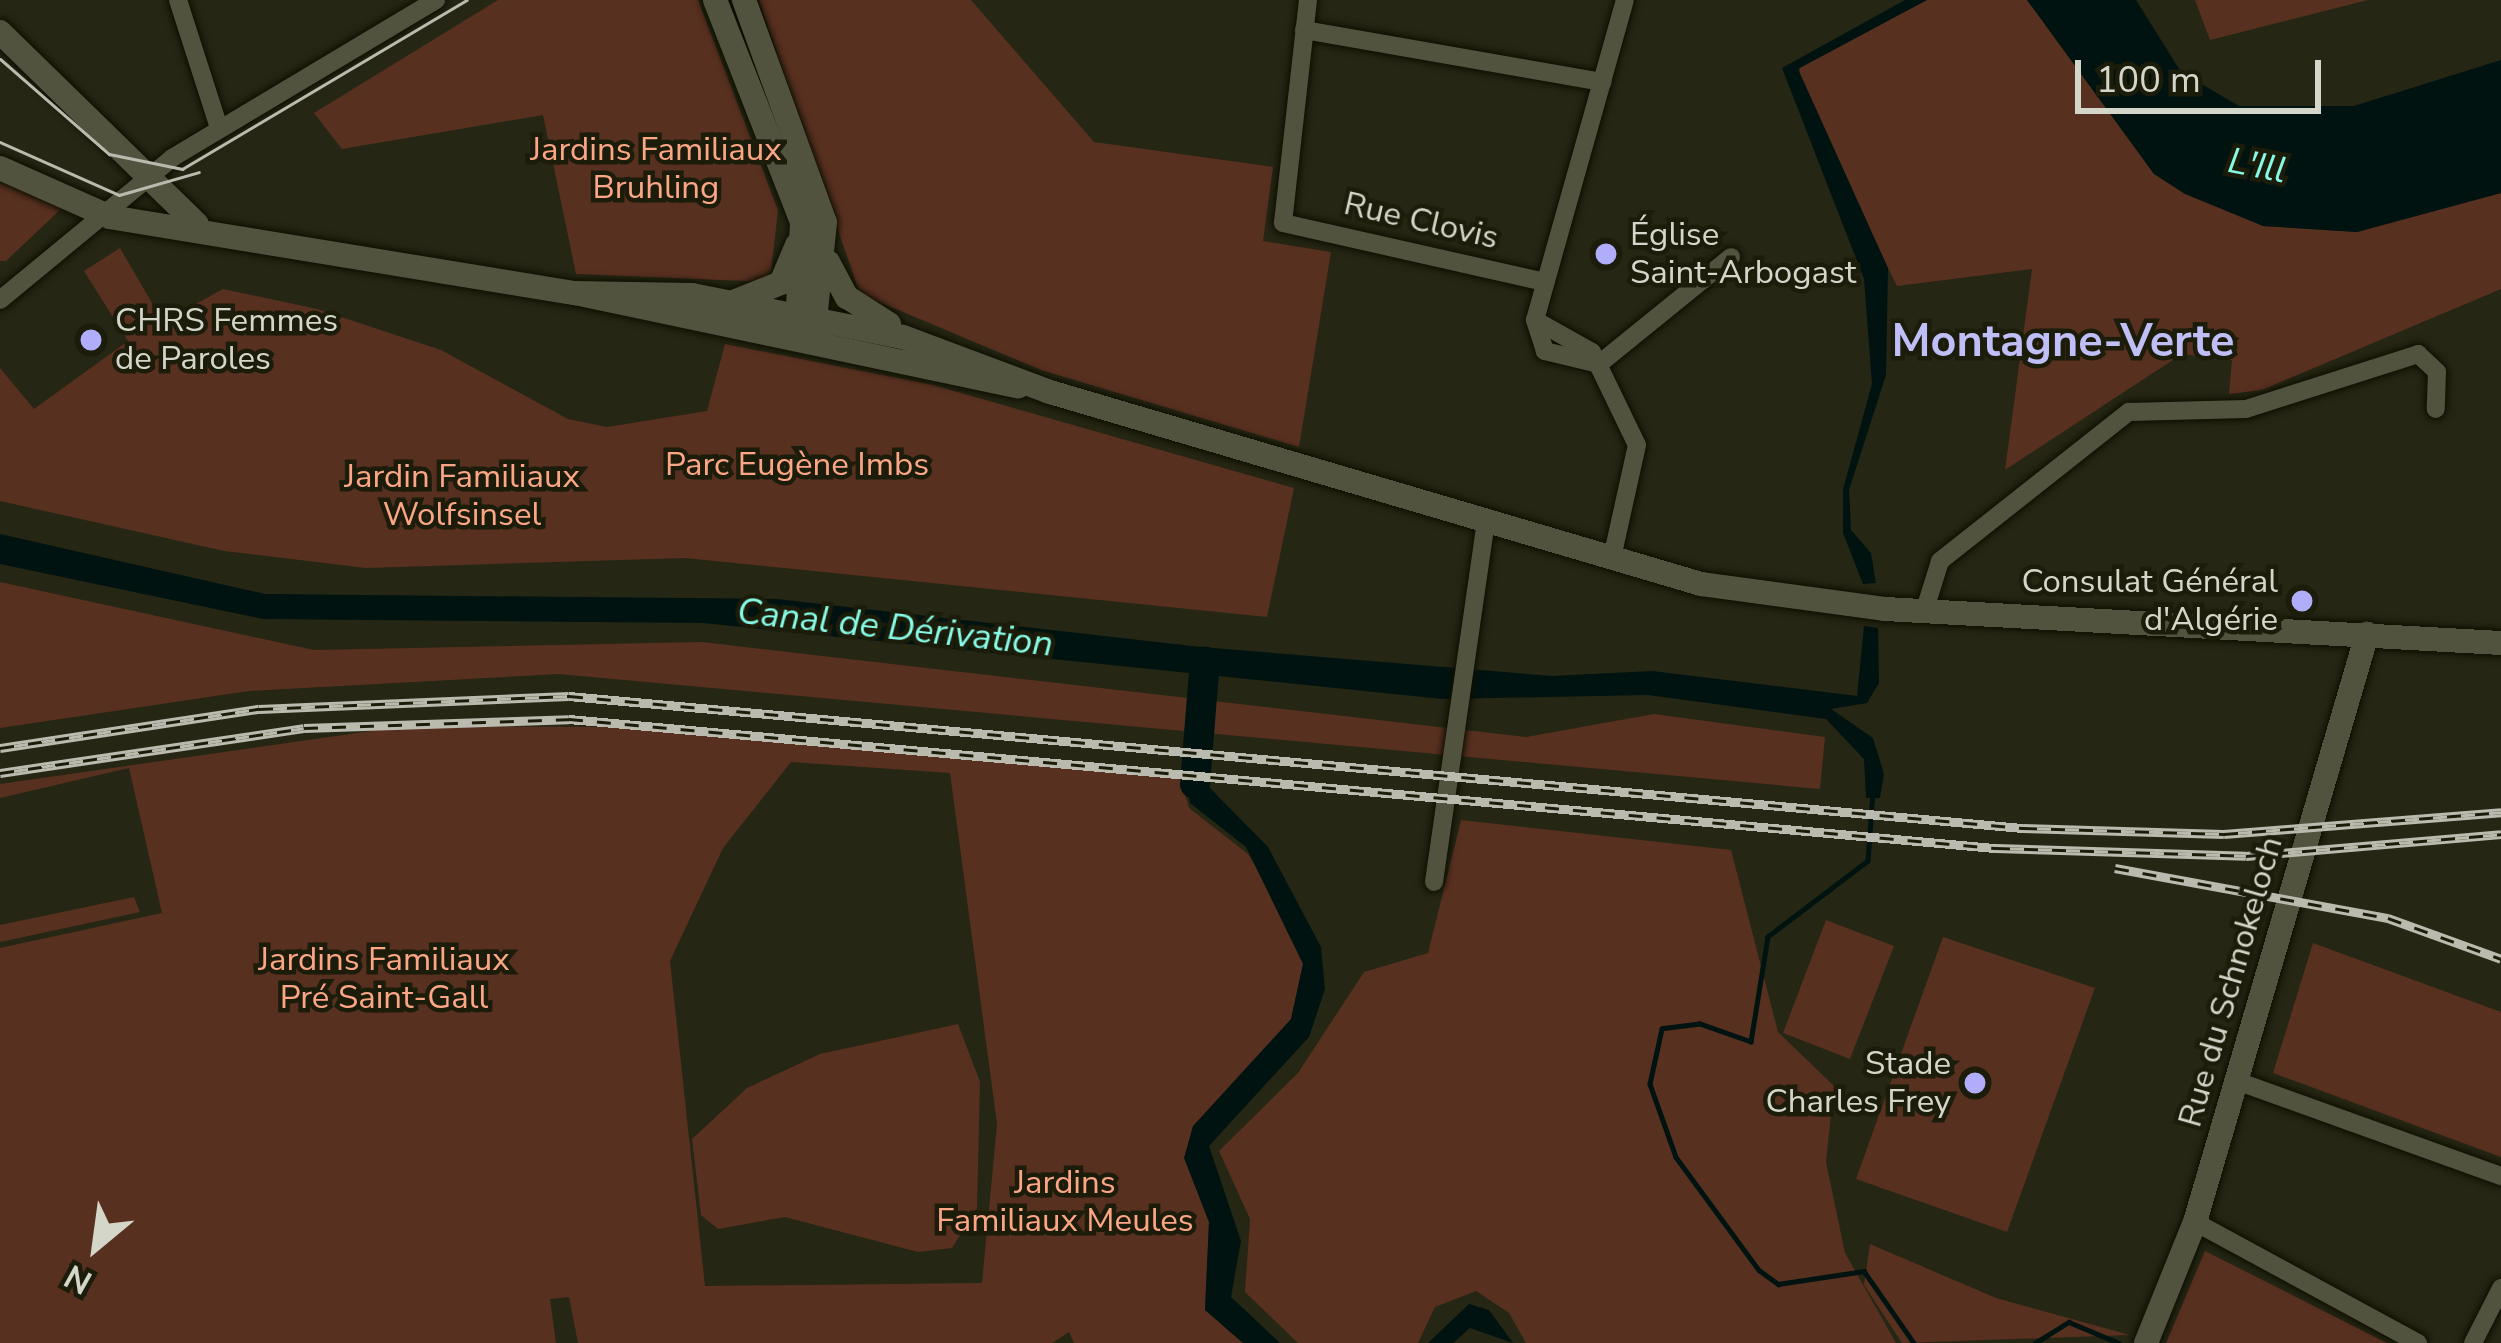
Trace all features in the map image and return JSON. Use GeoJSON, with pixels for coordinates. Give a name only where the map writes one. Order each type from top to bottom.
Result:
{"type":"FeatureCollection","features":[{"type":"Feature","properties":{"kind":"main road"},"geometry":{"type":"LineString","coordinates":[[715,0],[802,222],[806,329]]}},
{"type":"Feature","properties":{"kind":"main road"},"geometry":{"type":"LineString","coordinates":[[744,0],[813,179],[828,262],[856,306],[929,344],[1050,392]]}},
{"type":"Feature","properties":{"kind":"main road"},"geometry":{"type":"LineString","coordinates":[[0,32],[55,76],[131,152],[161,165],[197,224]]}},
{"type":"Feature","properties":{"kind":"main road"},"geometry":{"type":"LineString","coordinates":[[0,168],[104,223],[197,224],[653,311],[929,344]]}},
{"type":"Feature","properties":{"kind":"main road"},"geometry":{"type":"LineString","coordinates":[[733,302],[786,278],[802,222]]}},
{"type":"Feature","properties":{"kind":"main road"},"geometry":{"type":"LineString","coordinates":[[806,329],[828,262]]}},
{"type":"Feature","properties":{"kind":"main road"},"geometry":{"type":"LineString","coordinates":[[574,293],[733,302],[806,329],[1050,392],[1701,584],[1924,609],[2501,643]]}},
{"type":"Feature","properties":{"kind":"main road","name":"Rue du Schnokeloch"},"geometry":{"type":"LineString","coordinates":[[2146,1343],[2195,1222],[2367,634]]}},
{"type":"Feature","properties":{"kind":"street"},"geometry":{"type":"LineString","coordinates":[[178,0],[219,128]]}},
{"type":"Feature","properties":{"kind":"street"},"geometry":{"type":"LineString","coordinates":[[0,300],[104,223],[161,165],[436,0]]}},
{"type":"Feature","properties":{"kind":"street"},"geometry":{"type":"LineString","coordinates":[[1308,0],[1304,30],[1602,82]]}},
{"type":"Feature","properties":{"kind":"street"},"geometry":{"type":"LineString","coordinates":[[1612,558],[1638,459],[1599,364],[1535,320],[1625,0]]}},
{"type":"Feature","properties":{"kind":"street","name":"Rue Clovis"},"geometry":{"type":"LineString","coordinates":[[1304,30],[1283,223],[1545,282]]}},
{"type":"Feature","properties":{"kind":"street"},"geometry":{"type":"LineString","coordinates":[[1599,364],[1731,257]]}},
{"type":"Feature","properties":{"kind":"street"},"geometry":{"type":"LineString","coordinates":[[1924,609],[1940,561],[2129,412],[2246,409],[2418,354],[2437,372],[2436,409]]}},
{"type":"Feature","properties":{"kind":"street"},"geometry":{"type":"LineString","coordinates":[[1434,882],[1463,712],[1486,521]]}},
{"type":"Feature","properties":{"kind":"street"},"geometry":{"type":"LineString","coordinates":[[2237,1081],[2501,1176]]}},
{"type":"Feature","properties":{"kind":"street"},"geometry":{"type":"LineString","coordinates":[[2195,1222],[2419,1343]]}},
{"type":"Feature","properties":{"kind":"street"},"geometry":{"type":"LineString","coordinates":[[2477,1340],[2501,1288]]}},
{"type":"Feature","properties":{"kind":"green space","name":"Jardins Familiaux Bruhling"},"geometry":{"type":"Polygon","coordinates":[[[498,0],[698,0],[778,210],[770,282],[576,274],[543,115],[342,149],[314,113],[498,0]]]}},
{"type":"Feature","properties":{"kind":"green space"},"geometry":{"type":"Polygon","coordinates":[[[759,0],[971,0],[1094,142],[1273,167],[1263,241],[1331,252],[1299,447],[1041,370],[860,294],[759,0]]]}},
{"type":"Feature","properties":{"kind":"green space"},"geometry":{"type":"Polygon","coordinates":[[[1927,0],[2027,0],[2154,174],[2263,226],[2357,232],[2501,193],[2501,289],[2262,390],[2229,394],[2232,360],[2182,354],[2005,470],[2032,269],[1897,286],[1797,85],[1801,64],[1927,0]]]}},
{"type":"Feature","properties":{"kind":"green space"},"geometry":{"type":"Polygon","coordinates":[[[2195,0],[2368,0],[2210,40],[2195,0]]]}},
{"type":"Feature","properties":{"kind":"green space"},"geometry":{"type":"Polygon","coordinates":[[[0,178],[62,208],[6,261],[0,261],[0,178]]]}},
{"type":"Feature","properties":{"kind":"green space"},"geometry":{"type":"Polygon","coordinates":[[[120,248],[163,322],[223,289],[317,309],[441,350],[568,419],[607,427],[707,411],[725,344],[933,385],[1294,488],[1267,617],[685,558],[366,568],[224,551],[0,501],[0,368],[34,409],[128,341],[84,271],[120,248]]]}},
{"type":"Feature","properties":{"kind":"green space"},"geometry":{"type":"Polygon","coordinates":[[[0,582],[314,650],[702,642],[1526,737],[1654,714],[1825,737],[1820,789],[559,674],[249,691],[0,728],[0,582]]]}},
{"type":"Feature","properties":{"kind":"green space","name":"Jardins Familiaux Pré Saint-Gall"},"geometry":{"type":"Polygon","coordinates":[[[406,726],[628,727],[1181,779],[1189,808],[1248,854],[1296,931],[1303,964],[1291,1019],[1184,1157],[1209,1222],[1205,1310],[1243,1343],[1074,1343],[1069,1332],[1052,1343],[578,1343],[569,1297],[550,1299],[556,1343],[0,1343],[0,948],[162,913],[129,768],[0,798],[0,784],[406,726]],[[791,762],[723,848],[670,961],[705,1286],[982,1283],[997,1124],[950,773],[791,762]]]}},
{"type":"Feature","properties":{"kind":"green space"},"geometry":{"type":"Polygon","coordinates":[[[1461,820],[1731,850],[1778,1032],[1834,1086],[1826,1162],[1845,1253],[1896,1343],[1526,1343],[1509,1313],[1476,1291],[1435,1307],[1418,1343],[1298,1343],[1245,1292],[1250,1219],[1219,1151],[1298,1073],[1364,972],[1428,953],[1461,820]]]}},
{"type":"Feature","properties":{"kind":"green space"},"geometry":{"type":"Polygon","coordinates":[[[134,897],[140,912],[0,942],[0,925],[134,897]]]}},
{"type":"Feature","properties":{"kind":"green space"},"geometry":{"type":"Polygon","coordinates":[[[1826,920],[1894,946],[1850,1059],[1783,1033],[1826,920]]]}},
{"type":"Feature","properties":{"kind":"green space","name":"Stade Charles Frey"},"geometry":{"type":"Polygon","coordinates":[[[1943,937],[2095,988],[2007,1232],[1856,1179],[1943,937]]]}},
{"type":"Feature","properties":{"kind":"green space"},"geometry":{"type":"Polygon","coordinates":[[[2313,943],[2501,1012],[2501,1157],[2273,1073],[2313,943]]]}},
{"type":"Feature","properties":{"kind":"green space"},"geometry":{"type":"Polygon","coordinates":[[[958,1024],[980,1082],[977,1208],[952,1248],[918,1252],[785,1217],[718,1229],[701,1215],[692,1139],[747,1088],[820,1054],[958,1024]]]}},
{"type":"Feature","properties":{"kind":"green space"},"geometry":{"type":"Polygon","coordinates":[[[1870,1244],[1996,1298],[2130,1335],[1902,1343],[1864,1285],[1870,1244]]]}},
{"type":"Feature","properties":{"kind":"green space"},"geometry":{"type":"Polygon","coordinates":[[[2205,1251],[2387,1343],[2166,1343],[2205,1251]]]}},
{"type":"Feature","properties":{"kind":"water"},"geometry":{"type":"Polygon","coordinates":[[[1905,0],[1927,0],[1798,69],[1888,268],[1886,375],[1849,490],[1851,530],[1871,553],[1876,583],[1863,584],[1843,533],[1843,489],[1872,384],[1864,279],[1782,68],[1905,0]]]}},
{"type":"Feature","properties":{"kind":"water","name":"L'Ill"},"geometry":{"type":"Polygon","coordinates":[[[2027,0],[2136,0],[2181,72],[2239,106],[2354,106],[2501,60],[2501,193],[2357,232],[2263,226],[2185,194],[2154,174],[2027,0]]]}},
{"type":"Feature","properties":{"kind":"water","name":"Canal de Dérivation"},"geometry":{"type":"Polygon","coordinates":[[[0,534],[265,594],[777,599],[1201,647],[1552,676],[1652,671],[1857,696],[1864,626],[1878,628],[1879,683],[1867,703],[1831,709],[1873,738],[1884,774],[1880,798],[1866,798],[1864,759],[1826,719],[1648,695],[1442,699],[703,623],[263,619],[0,564],[0,534]]]}},
{"type":"Feature","properties":{"kind":"water"},"geometry":{"type":"Polygon","coordinates":[[[1187,782],[1206,784],[1268,847],[1321,947],[1325,989],[1309,1037],[1209,1146],[1241,1241],[1231,1297],[1280,1343],[1243,1343],[1205,1310],[1209,1222],[1184,1158],[1193,1126],[1291,1019],[1303,964],[1246,847],[1190,803],[1187,782]]]}},
{"type":"Feature","properties":{"kind":"water"},"geometry":{"type":"Polygon","coordinates":[[[1469,1304],[1489,1310],[1513,1343],[1470,1328],[1453,1343],[1428,1343],[1469,1304]]]}},
{"type":"Feature","properties":{"kind":"waterway"},"geometry":{"type":"LineString","coordinates":[[1195,784],[1205,661]]}},
{"type":"Feature","properties":{"kind":"waterway"},"geometry":{"type":"LineString","coordinates":[[1873,793],[1868,861],[1768,937],[1751,1042],[1700,1024],[1662,1029],[1650,1084],[1676,1157],[1759,1270],[1778,1284],[1864,1271],[1914,1343]]}},
{"type":"Feature","properties":{"kind":"waterway"},"geometry":{"type":"LineString","coordinates":[[2035,1343],[2069,1322],[2119,1343]]}},
{"type":"Feature","properties":{"kind":"tram line"},"geometry":{"type":"LineString","coordinates":[[0,59],[109,154],[182,169],[467,0]]}},
{"type":"Feature","properties":{"kind":"tram line"},"geometry":{"type":"LineString","coordinates":[[0,142],[119,195],[199,172]]}},
{"type":"Feature","properties":{"kind":"railway"},"geometry":{"type":"LineString","coordinates":[[0,748],[259,709],[569,696],[2023,828],[2224,834],[2501,812]]}},
{"type":"Feature","properties":{"kind":"railway"},"geometry":{"type":"LineString","coordinates":[[0,773],[304,728],[569,719],[1996,848],[2246,856],[2501,834]]}},
{"type":"Feature","properties":{"kind":"railway"},"geometry":{"type":"LineString","coordinates":[[2115,868],[2388,918],[2501,959]]}},
{"type":"Feature","properties":{"kind":"place","name":"Église Saint-Arbogast"},"geometry":{"type":"Point","coordinates":[1606,254]}},
{"type":"Feature","properties":{"kind":"place","name":"CHRS Femmes de Paroles"},"geometry":{"type":"Point","coordinates":[91,340]}},
{"type":"Feature","properties":{"kind":"place","name":"Consulat Général d'Algérie"},"geometry":{"type":"Point","coordinates":[2302,601]}},
{"type":"Feature","properties":{"kind":"place","name":"Stade Charles Frey"},"geometry":{"type":"Point","coordinates":[1975,1083]}},
{"type":"Feature","properties":{"kind":"district","name":"Montagne-Verte"},"geometry":{"type":"Point","coordinates":[2063,342]}},
{"type":"Feature","properties":{"kind":"park label","name":"Parc Eugène Imbs"},"geometry":{"type":"Point","coordinates":[797,465]}},
{"type":"Feature","properties":{"kind":"park label","name":"Jardin Familiaux Wolfsinsel"},"geometry":{"type":"Point","coordinates":[462,496]}},
{"type":"Feature","properties":{"kind":"park label","name":"Jardins Familiaux Meules"},"geometry":{"type":"Point","coordinates":[1065,1202]}}]}
